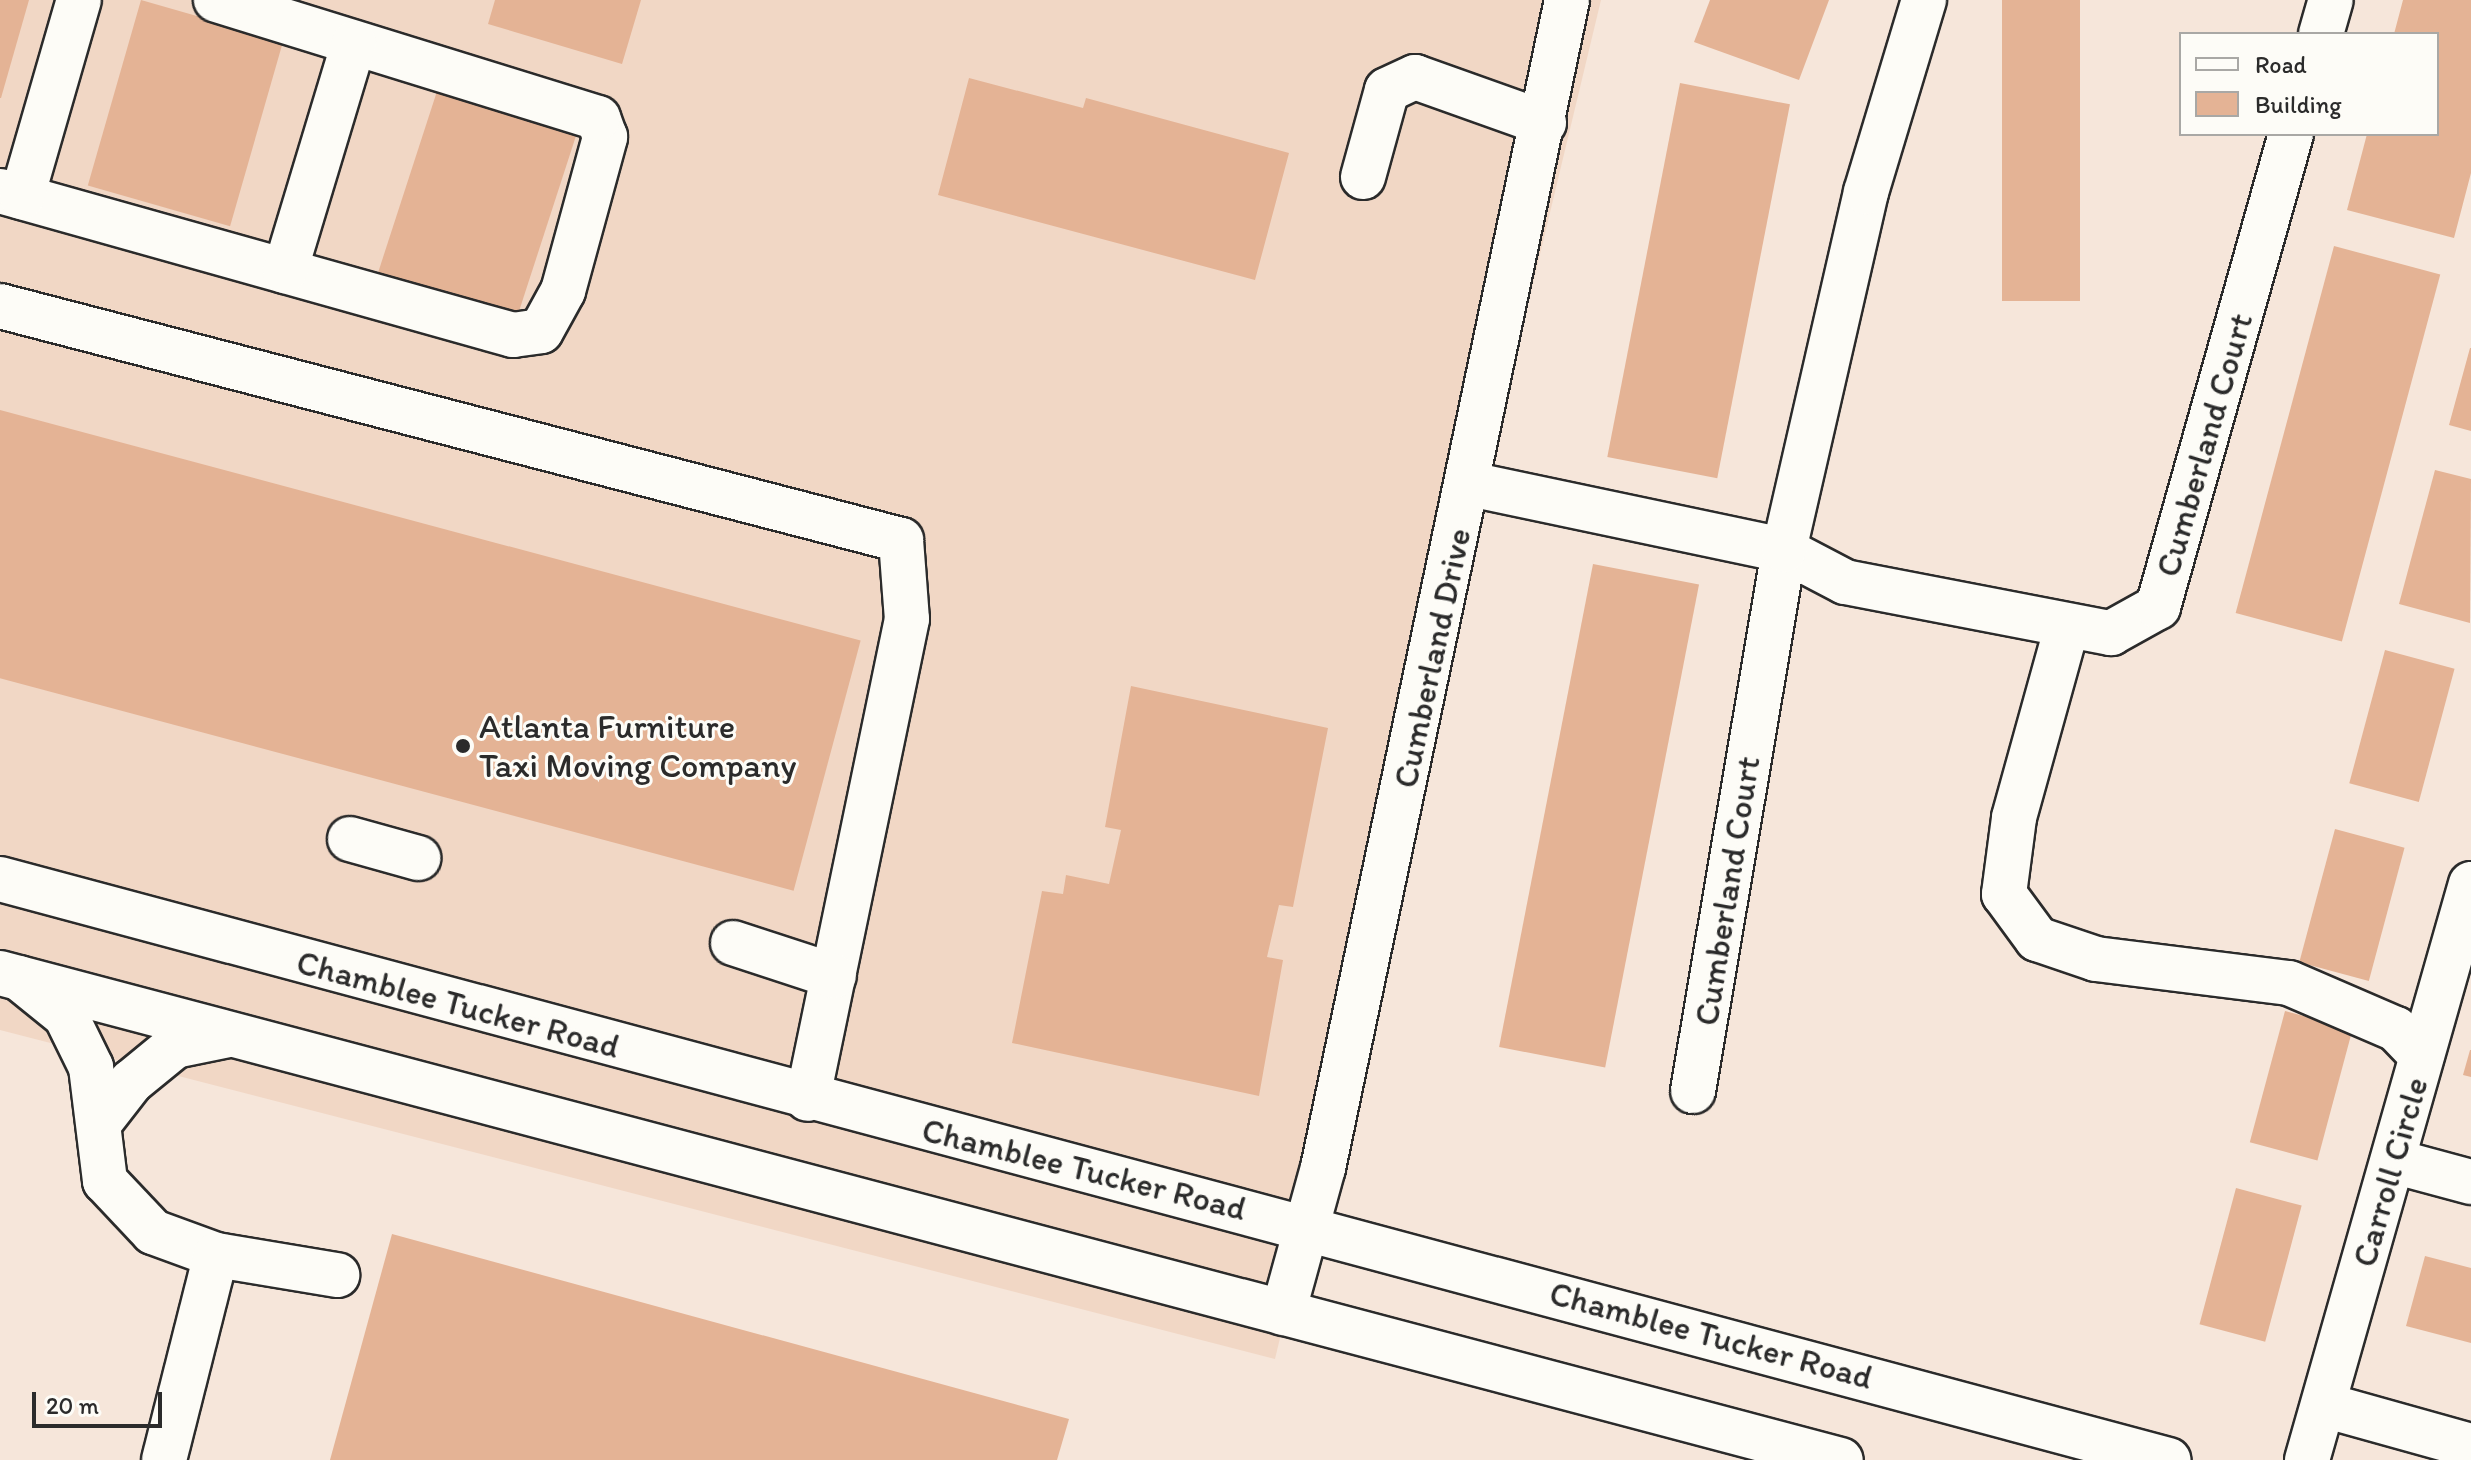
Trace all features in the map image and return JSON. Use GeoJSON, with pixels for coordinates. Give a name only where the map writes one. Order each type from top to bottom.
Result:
{"type":"FeatureCollection","features":[{"type":"Feature","properties":{"kind":"street"},"geometry":{"type":"LineString","coordinates":[[79,0],[11,194],[513,335],[541,331],[563,291],[605,137],[598,118],[216,0]]}},
{"type":"Feature","properties":{"kind":"street","name":"Cumberland Drive"},"geometry":{"type":"LineString","coordinates":[[1283,1313],[1306,1225],[1470,484],[1567,0]]}},
{"type":"Feature","properties":{"kind":"street","name":"Cumberland Court"},"geometry":{"type":"LineString","coordinates":[[1693,1091],[1784,550],[1866,192],[1924,0]]}},
{"type":"Feature","properties":{"kind":"street"},"geometry":{"type":"LineString","coordinates":[[2322,32],[2331,0]]}},
{"type":"Feature","properties":{"kind":"street"},"geometry":{"type":"LineString","coordinates":[[285,271],[354,43]]}},
{"type":"Feature","properties":{"kind":"street"},"geometry":{"type":"LineString","coordinates":[[1363,177],[1387,90],[1415,77],[1544,123]]}},
{"type":"Feature","properties":{"kind":"street","name":"Cumberland Court"},"geometry":{"type":"LineString","coordinates":[[1470,484],[1784,550],[1845,582],[2066,630],[2111,633],[2158,607],[2290,136]]}},
{"type":"Feature","properties":{"kind":"street"},"geometry":{"type":"LineString","coordinates":[[0,306],[901,540],[907,619],[808,1099]]}},
{"type":"Feature","properties":{"kind":"street"},"geometry":{"type":"LineString","coordinates":[[2066,630],[2014,818],[2004,894],[2037,939],[2096,959],[2289,983],[2396,1029],[2422,1056]]}},
{"type":"Feature","properties":{"kind":"street"},"geometry":{"type":"LineString","coordinates":[[350,839],[418,858]]}},
{"type":"Feature","properties":{"kind":"street","name":"Chamblee Tucker Road"},"geometry":{"type":"LineString","coordinates":[[0,879],[808,1099],[1306,1225],[2169,1460]]}},
{"type":"Feature","properties":{"kind":"street","name":"Carroll Circle"},"geometry":{"type":"LineString","coordinates":[[2307,1460],[2471,884]]}},
{"type":"Feature","properties":{"kind":"street"},"geometry":{"type":"LineString","coordinates":[[733,943],[834,976]]}},
{"type":"Feature","properties":{"kind":"street"},"geometry":{"type":"LineString","coordinates":[[9,975],[1841,1460]]}},
{"type":"Feature","properties":{"kind":"street"},"geometry":{"type":"LineString","coordinates":[[9,975],[66,1016],[91,1067],[105,1181],[153,1232],[216,1255],[337,1275]]}},
{"type":"Feature","properties":{"kind":"street"},"geometry":{"type":"LineString","coordinates":[[100,1122],[131,1082],[175,1046],[229,1035]]}},
{"type":"Feature","properties":{"kind":"street"},"geometry":{"type":"LineString","coordinates":[[2393,1161],[2471,1182]]}},
{"type":"Feature","properties":{"kind":"street"},"geometry":{"type":"LineString","coordinates":[[164,1460],[216,1255]]}},
{"type":"Feature","properties":{"kind":"street"},"geometry":{"type":"LineString","coordinates":[[2324,1405],[2471,1446]]}},
{"type":"Feature","properties":{"kind":"shaded area"},"geometry":{"type":"Polygon","coordinates":[[[0,0],[1601,0],[1275,1359],[0,1030],[0,0]]]}},
{"type":"Feature","properties":{"kind":"building"},"geometry":{"type":"Polygon","coordinates":[[[0,0],[29,0],[1,98],[0,98],[0,0]]]}},
{"type":"Feature","properties":{"kind":"building"},"geometry":{"type":"Polygon","coordinates":[[[141,0],[283,41],[230,226],[88,186],[141,0]]]}},
{"type":"Feature","properties":{"kind":"building"},"geometry":{"type":"Polygon","coordinates":[[[495,0],[641,0],[622,64],[488,24],[495,0]]]}},
{"type":"Feature","properties":{"kind":"building"},"geometry":{"type":"Polygon","coordinates":[[[1710,0],[1829,0],[1799,80],[1694,42],[1710,0]]]}},
{"type":"Feature","properties":{"kind":"building"},"geometry":{"type":"Polygon","coordinates":[[[2002,0],[2080,0],[2080,301],[2002,301],[2002,0]]]}},
{"type":"Feature","properties":{"kind":"building"},"geometry":{"type":"Polygon","coordinates":[[[2403,0],[2471,0],[2471,173],[2454,238],[2347,210],[2366,136],[2439,136],[2439,32],[2395,32],[2403,0]]]}},
{"type":"Feature","properties":{"kind":"building"},"geometry":{"type":"Polygon","coordinates":[[[969,78],[1083,108],[1086,98],[1289,153],[1255,280],[938,195],[969,78]]]}},
{"type":"Feature","properties":{"kind":"building"},"geometry":{"type":"Polygon","coordinates":[[[440,82],[579,127],[517,317],[378,272],[440,82]]]}},
{"type":"Feature","properties":{"kind":"building"},"geometry":{"type":"Polygon","coordinates":[[[1680,83],[1790,104],[1717,478],[1607,457],[1680,83]]]}},
{"type":"Feature","properties":{"kind":"building"},"geometry":{"type":"Polygon","coordinates":[[[2334,246],[2440,274],[2342,642],[2236,613],[2334,246]]]}},
{"type":"Feature","properties":{"kind":"building"},"geometry":{"type":"Polygon","coordinates":[[[2471,348],[2471,431],[2449,425],[2471,348]]]}},
{"type":"Feature","properties":{"kind":"building"},"geometry":{"type":"Polygon","coordinates":[[[0,410],[861,641],[794,891],[0,678],[0,410]]]}},
{"type":"Feature","properties":{"kind":"building"},"geometry":{"type":"Polygon","coordinates":[[[2435,470],[2471,479],[2470,623],[2399,604],[2435,470]]]}},
{"type":"Feature","properties":{"kind":"building"},"geometry":{"type":"Polygon","coordinates":[[[1593,564],[1699,585],[1605,1068],[1499,1047],[1593,564]]]}},
{"type":"Feature","properties":{"kind":"building"},"geometry":{"type":"Polygon","coordinates":[[[2385,650],[2455,669],[2419,802],[2349,783],[2385,650]]]}},
{"type":"Feature","properties":{"kind":"building"},"geometry":{"type":"Polygon","coordinates":[[[1131,686],[1328,728],[1293,907],[1279,905],[1267,957],[1283,960],[1259,1096],[1012,1043],[1042,891],[1063,894],[1066,875],[1109,884],[1121,830],[1105,827],[1131,686]]]}},
{"type":"Feature","properties":{"kind":"building"},"geometry":{"type":"Polygon","coordinates":[[[2335,829],[2405,848],[2369,981],[2299,962],[2335,829]]]}},
{"type":"Feature","properties":{"kind":"building"},"geometry":{"type":"Polygon","coordinates":[[[2285,1011],[2353,1029],[2317,1160],[2250,1142],[2285,1011]]]}},
{"type":"Feature","properties":{"kind":"building"},"geometry":{"type":"Polygon","coordinates":[[[2471,1050],[2471,1077],[2463,1075],[2471,1050]]]}},
{"type":"Feature","properties":{"kind":"building"},"geometry":{"type":"Polygon","coordinates":[[[2236,1188],[2302,1206],[2265,1342],[2200,1324],[2236,1188]]]}},
{"type":"Feature","properties":{"kind":"building"},"geometry":{"type":"Polygon","coordinates":[[[392,1234],[1069,1419],[1057,1460],[330,1460],[392,1234]]]}},
{"type":"Feature","properties":{"kind":"building"},"geometry":{"type":"Polygon","coordinates":[[[2425,1256],[2471,1268],[2471,1343],[2406,1326],[2425,1256]]]}},
{"type":"Feature","properties":{"kind":"place","name":"Atlanta Furniture Taxi Moving Company"},"geometry":{"type":"Point","coordinates":[463,746]}}]}
